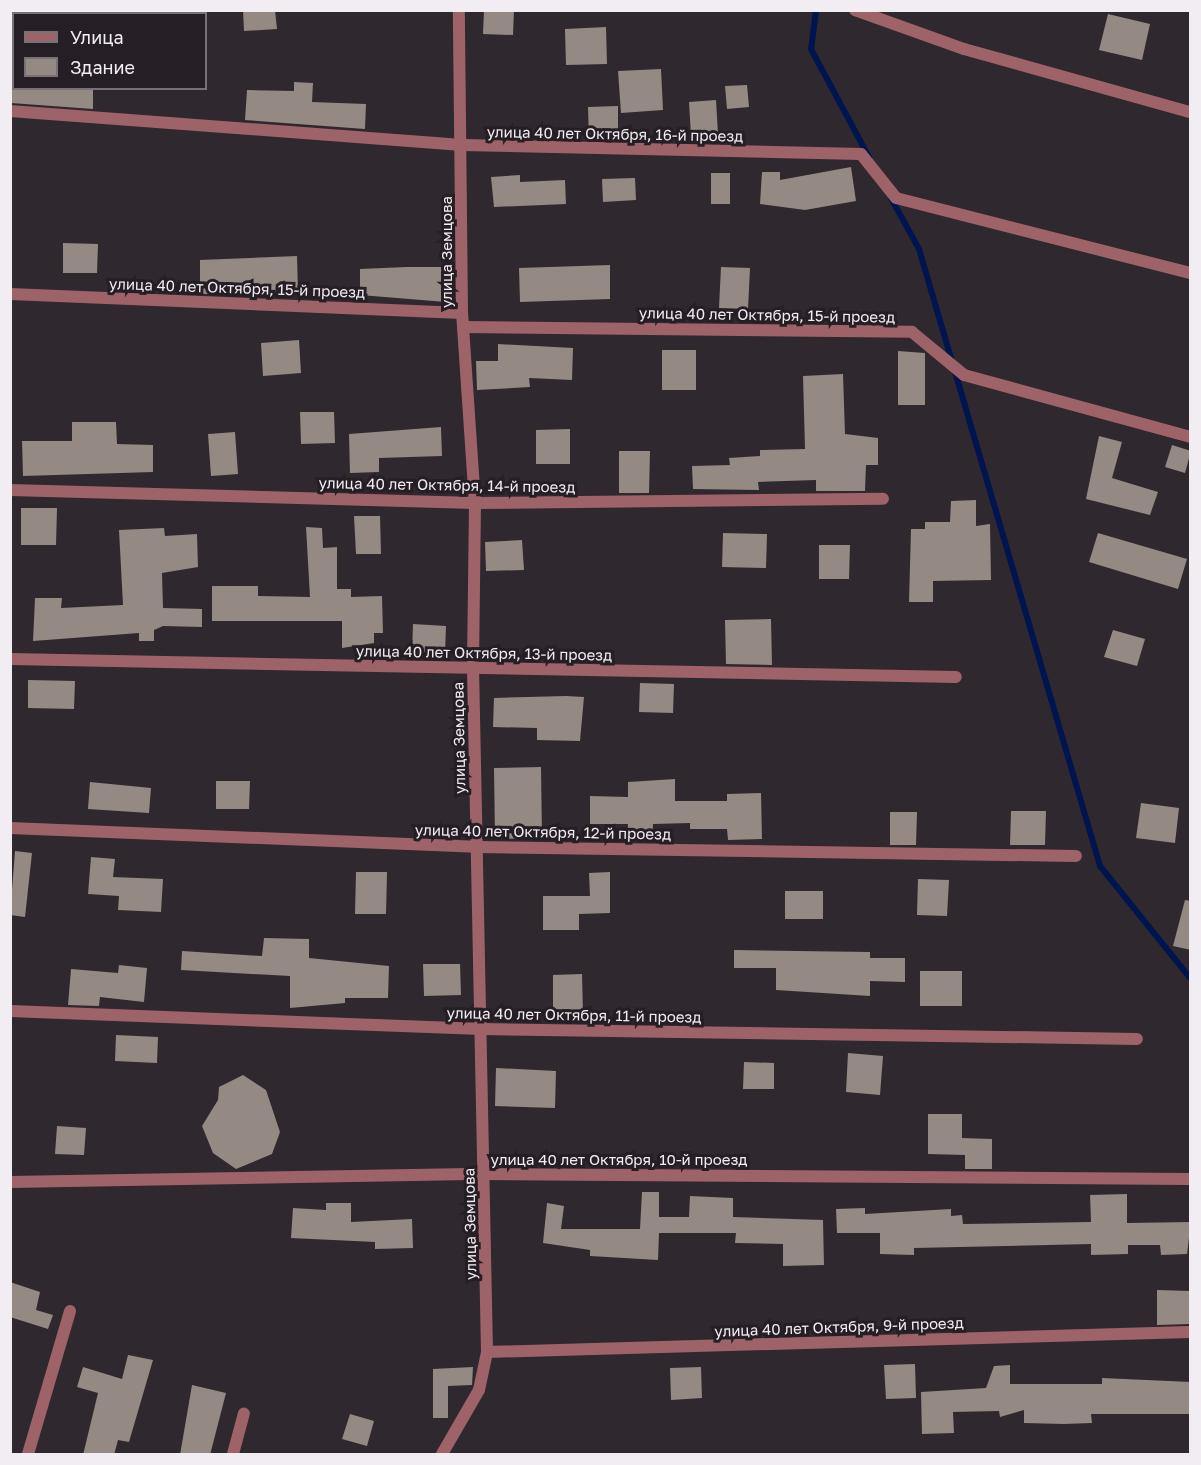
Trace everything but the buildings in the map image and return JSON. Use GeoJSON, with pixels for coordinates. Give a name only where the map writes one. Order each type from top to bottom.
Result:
{"type":"FeatureCollection","features":[{"type":"Feature","properties":{"kind":"street","name":"улица Земцова"},"geometry":{"type":"LineString","coordinates":[[442,1455],[479,1389],[488,1352],[473,667],[475,503],[462,313],[459,10]]}},
{"type":"Feature","properties":{"kind":"street"},"geometry":{"type":"LineString","coordinates":[[855,10],[963,49],[1191,112]]}},
{"type":"Feature","properties":{"kind":"street","name":"улица 40 лет Октября, 16-й проезд"},"geometry":{"type":"LineString","coordinates":[[10,111],[462,145],[861,154],[897,198],[1191,273]]}},
{"type":"Feature","properties":{"kind":"street","name":"улица 40 лет Октября, 15-й проезд"},"geometry":{"type":"LineString","coordinates":[[10,294],[462,313]]}},
{"type":"Feature","properties":{"kind":"street","name":"улица 40 лет Октября, 15-й проезд"},"geometry":{"type":"LineString","coordinates":[[463,327],[912,332],[964,375],[1191,437]]}},
{"type":"Feature","properties":{"kind":"street","name":"улица 40 лет Октября, 14-й проезд"},"geometry":{"type":"LineString","coordinates":[[10,490],[475,503],[883,499]]}},
{"type":"Feature","properties":{"kind":"street","name":"улица 40 лет Октября, 13-й проезд"},"geometry":{"type":"LineString","coordinates":[[10,659],[956,677]]}},
{"type":"Feature","properties":{"kind":"street","name":"улица 40 лет Октября, 12-й проезд"},"geometry":{"type":"LineString","coordinates":[[10,828],[476,847],[1076,856]]}},
{"type":"Feature","properties":{"kind":"street","name":"улица 40 лет Октября, 11-й проезд"},"geometry":{"type":"LineString","coordinates":[[10,1011],[482,1029],[1137,1040]]}},
{"type":"Feature","properties":{"kind":"street","name":"улица 40 лет Октября, 10-й проезд"},"geometry":{"type":"LineString","coordinates":[[10,1182],[484,1174],[1191,1179]]}},
{"type":"Feature","properties":{"kind":"street"},"geometry":{"type":"LineString","coordinates":[[28,1455],[70,1311]]}},
{"type":"Feature","properties":{"kind":"street","name":"улица 40 лет Октября, 9-й проезд"},"geometry":{"type":"LineString","coordinates":[[488,1352],[1191,1332]]}},
{"type":"Feature","properties":{"kind":"street"},"geometry":{"type":"LineString","coordinates":[[233,1455],[244,1413]]}},
{"type":"Feature","properties":{"kind":"waterway"},"geometry":{"type":"LineString","coordinates":[[816,10],[811,49],[869,157]]}},
{"type":"Feature","properties":{"kind":"waterway"},"geometry":{"type":"LineString","coordinates":[[891,198],[919,249],[1100,866],[1190,978]]}}]}
